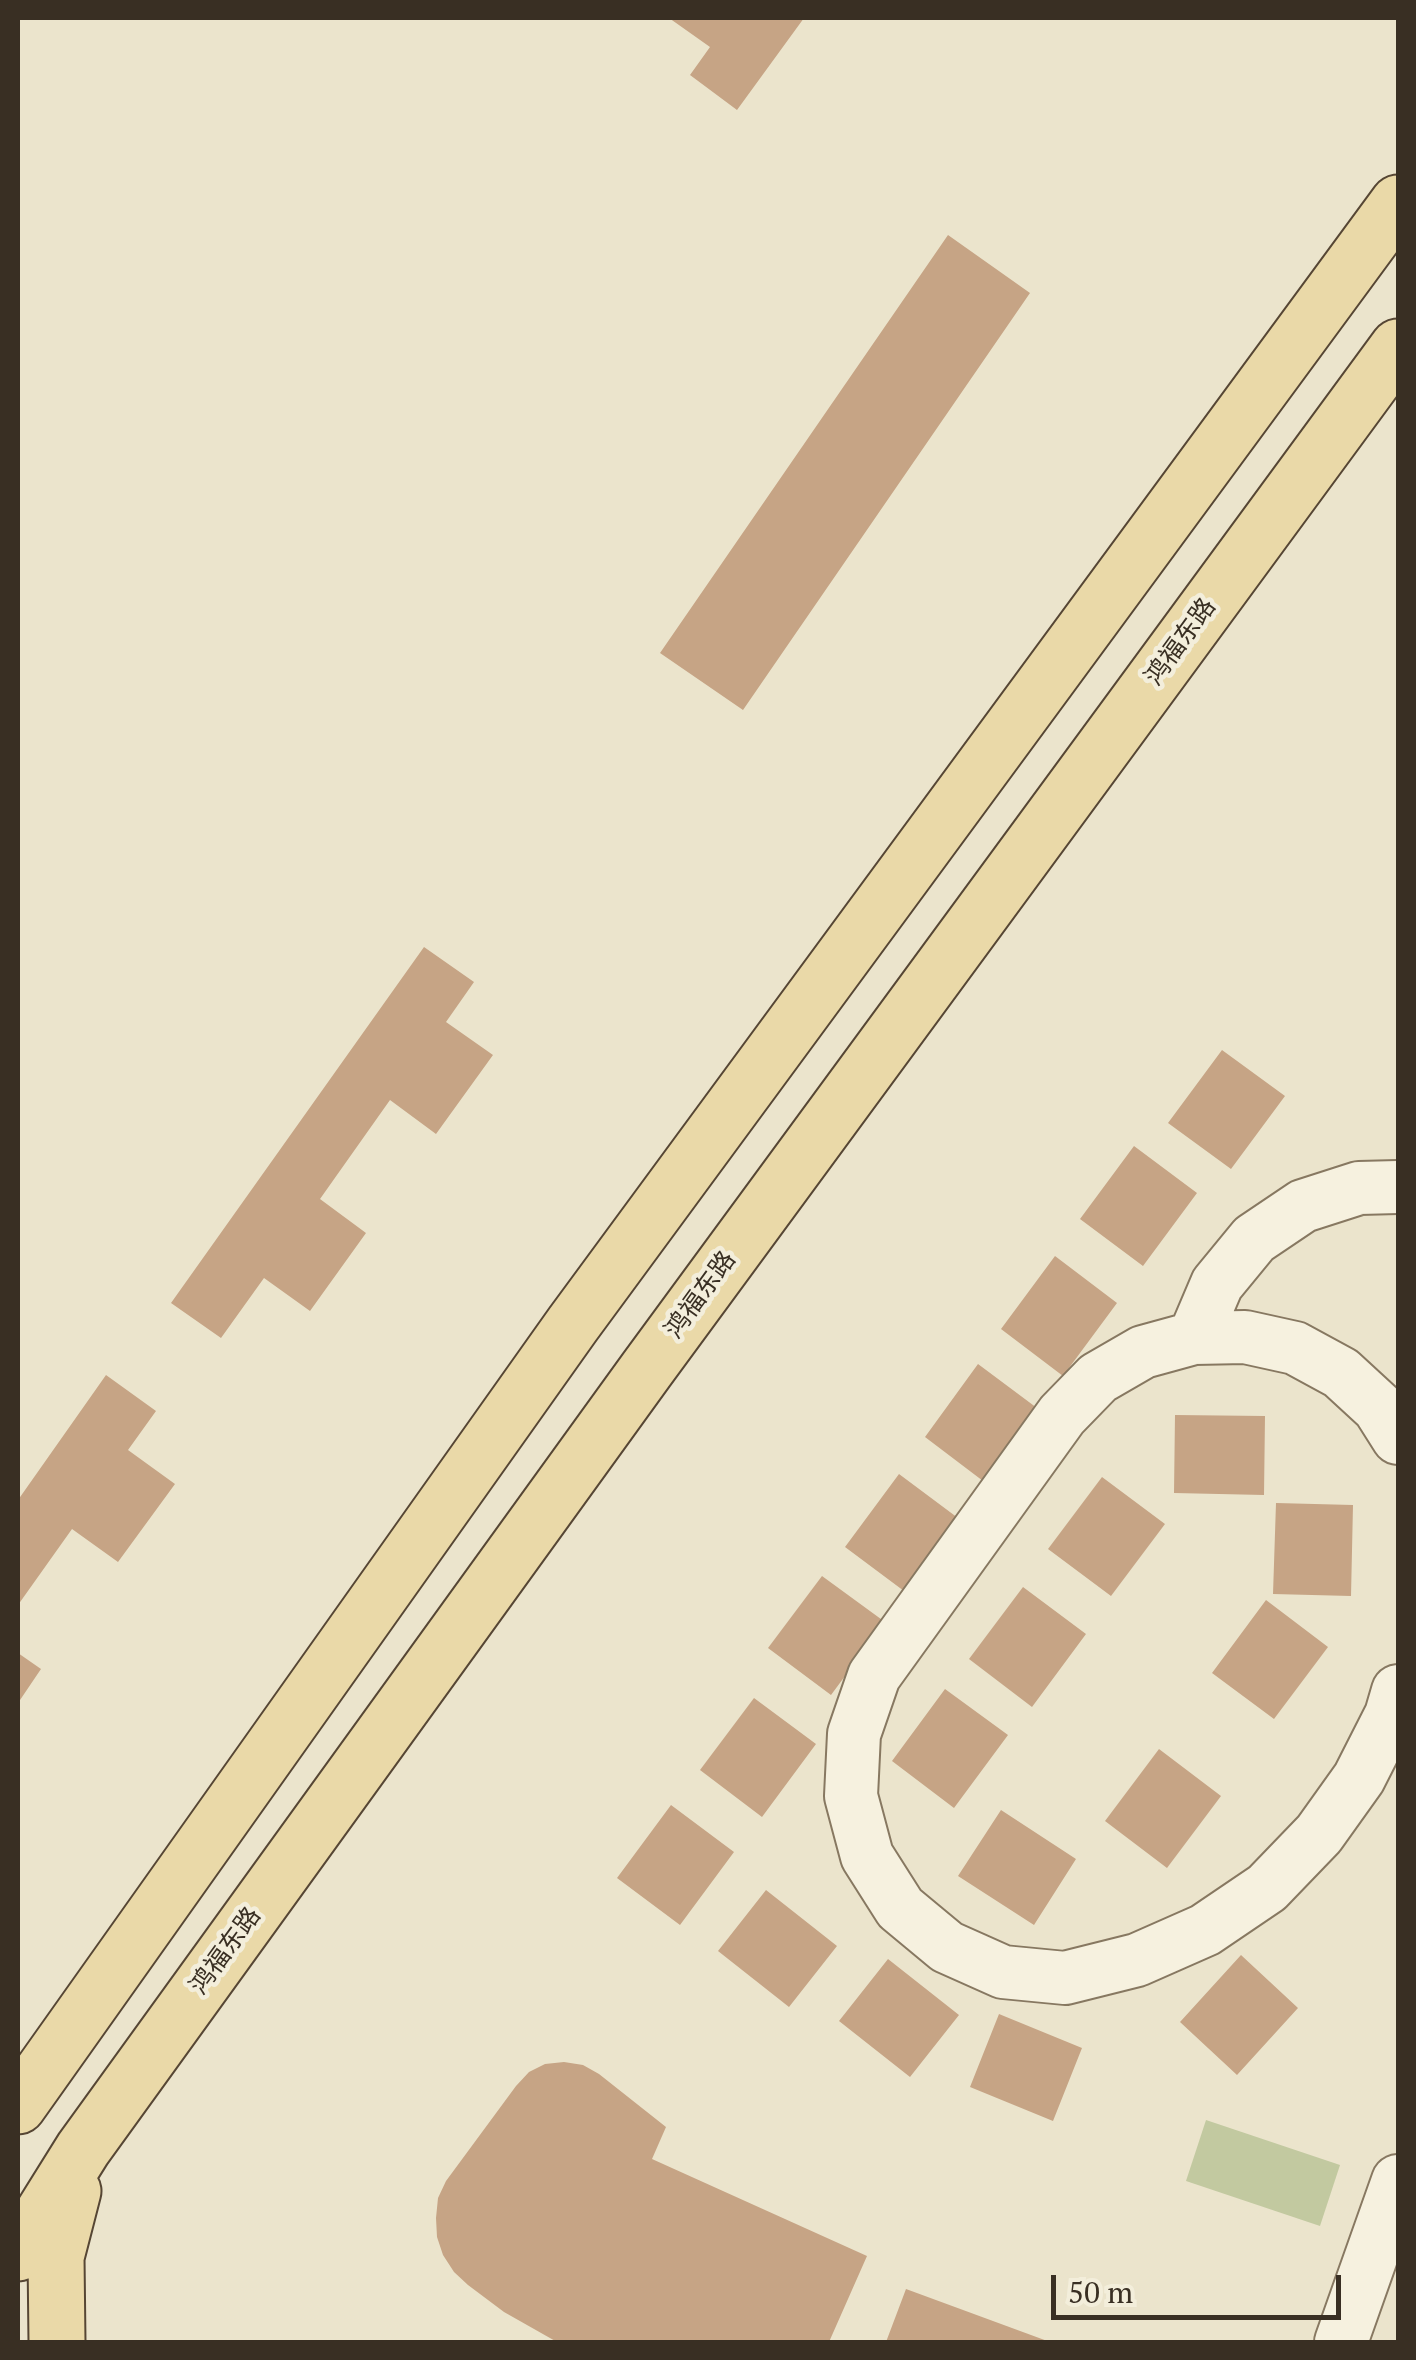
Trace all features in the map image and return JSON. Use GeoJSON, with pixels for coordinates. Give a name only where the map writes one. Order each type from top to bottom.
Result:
{"type":"FeatureCollection","features":[{"type":"Feature","properties":{"kind":"main road"},"geometry":{"type":"LineString","coordinates":[[21,2099],[573,1324],[1398,204]]}},
{"type":"Feature","properties":{"kind":"main road","name":"鸿福东路"},"geometry":{"type":"LineString","coordinates":[[18,2253],[83,2149],[646,1368],[1398,347]]}},
{"type":"Feature","properties":{"kind":"main road"},"geometry":{"type":"LineString","coordinates":[[57,2342],[56,2257],[83,2149]]}},
{"type":"Feature","properties":{"kind":"lane"},"geometry":{"type":"LineString","coordinates":[[1194,1338],[1217,1284],[1254,1238],[1303,1206],[1359,1188],[1398,1187]]}},
{"type":"Feature","properties":{"kind":"lane"},"geometry":{"type":"LineString","coordinates":[[1398,1438],[1380,1408],[1341,1373],[1295,1348],[1245,1337],[1194,1338],[1143,1352],[1098,1378],[1062,1415],[874,1676],[854,1734],[851,1796],[867,1856],[900,1908],[947,1947],[1004,1972],[1065,1978],[1137,1960],[1206,1930],[1267,1888],[1320,1834],[1360,1778],[1391,1715],[1398,1691]]}},
{"type":"Feature","properties":{"kind":"lane"},"geometry":{"type":"LineString","coordinates":[[1341,2342],[1398,2181]]}},
{"type":"Feature","properties":{"kind":"green space"},"geometry":{"type":"Polygon","coordinates":[[[1206,2120],[1340,2165],[1320,2226],[1186,2181],[1206,2120]]]}},
{"type":"Feature","properties":{"kind":"building"},"geometry":{"type":"Polygon","coordinates":[[[669,18],[804,18],[737,110],[690,75],[710,47],[669,18]]]}},
{"type":"Feature","properties":{"kind":"building"},"geometry":{"type":"Polygon","coordinates":[[[948,235],[1030,293],[743,710],[660,653],[948,235]]]}},
{"type":"Feature","properties":{"kind":"building"},"geometry":{"type":"Polygon","coordinates":[[[424,947],[474,982],[446,1022],[493,1055],[436,1134],[390,1100],[320,1199],[366,1233],[310,1311],[264,1278],[221,1338],[171,1303],[424,947]]]}},
{"type":"Feature","properties":{"kind":"building"},"geometry":{"type":"Polygon","coordinates":[[[1222,1050],[1285,1096],[1231,1169],[1168,1123],[1222,1050]]]}},
{"type":"Feature","properties":{"kind":"building"},"geometry":{"type":"Polygon","coordinates":[[[1134,1146],[1197,1193],[1143,1266],[1080,1219],[1134,1146]]]}},
{"type":"Feature","properties":{"kind":"building"},"geometry":{"type":"Polygon","coordinates":[[[1055,1256],[1117,1303],[1063,1376],[1001,1329],[1055,1256]]]}},
{"type":"Feature","properties":{"kind":"building"},"geometry":{"type":"Polygon","coordinates":[[[978,1364],[1041,1411],[987,1484],[925,1437],[978,1364]]]}},
{"type":"Feature","properties":{"kind":"building"},"geometry":{"type":"Polygon","coordinates":[[[106,1375],[156,1411],[128,1450],[175,1484],[118,1562],[72,1529],[18,1605],[18,1500],[106,1375]]]}},
{"type":"Feature","properties":{"kind":"building"},"geometry":{"type":"Polygon","coordinates":[[[1175,1415],[1265,1416],[1264,1495],[1174,1493],[1175,1415]]]}},
{"type":"Feature","properties":{"kind":"building"},"geometry":{"type":"Polygon","coordinates":[[[899,1474],[962,1521],[908,1594],[845,1547],[899,1474]]]}},
{"type":"Feature","properties":{"kind":"building"},"geometry":{"type":"Polygon","coordinates":[[[1102,1477],[1165,1524],[1111,1596],[1048,1549],[1102,1477]]]}},
{"type":"Feature","properties":{"kind":"building"},"geometry":{"type":"Polygon","coordinates":[[[1276,1503],[1353,1505],[1351,1596],[1273,1594],[1276,1503]]]}},
{"type":"Feature","properties":{"kind":"building"},"geometry":{"type":"Polygon","coordinates":[[[822,1576],[885,1622],[831,1695],[768,1648],[822,1576]]]}},
{"type":"Feature","properties":{"kind":"building"},"geometry":{"type":"Polygon","coordinates":[[[1023,1587],[1086,1634],[1032,1707],[969,1659],[1023,1587]]]}},
{"type":"Feature","properties":{"kind":"building"},"geometry":{"type":"Polygon","coordinates":[[[1266,1600],[1328,1647],[1274,1719],[1212,1673],[1266,1600]]]}},
{"type":"Feature","properties":{"kind":"building"},"geometry":{"type":"Polygon","coordinates":[[[18,1653],[41,1669],[18,1703],[18,1653]]]}},
{"type":"Feature","properties":{"kind":"building"},"geometry":{"type":"Polygon","coordinates":[[[945,1689],[1008,1735],[954,1808],[892,1761],[945,1689]]]}},
{"type":"Feature","properties":{"kind":"building"},"geometry":{"type":"Polygon","coordinates":[[[754,1698],[816,1744],[762,1817],[700,1770],[754,1698]]]}},
{"type":"Feature","properties":{"kind":"building"},"geometry":{"type":"Polygon","coordinates":[[[1159,1749],[1221,1796],[1167,1868],[1105,1821],[1159,1749]]]}},
{"type":"Feature","properties":{"kind":"building"},"geometry":{"type":"Polygon","coordinates":[[[671,1805],[734,1852],[680,1925],[617,1878],[671,1805]]]}},
{"type":"Feature","properties":{"kind":"building"},"geometry":{"type":"Polygon","coordinates":[[[1001,1810],[1076,1859],[1034,1925],[958,1876],[1001,1810]]]}},
{"type":"Feature","properties":{"kind":"building"},"geometry":{"type":"Polygon","coordinates":[[[766,1890],[837,1946],[789,2007],[718,1951],[766,1890]]]}},
{"type":"Feature","properties":{"kind":"building"},"geometry":{"type":"Polygon","coordinates":[[[1241,1955],[1298,2008],[1237,2075],[1180,2022],[1241,1955]]]}},
{"type":"Feature","properties":{"kind":"building"},"geometry":{"type":"Polygon","coordinates":[[[888,1959],[959,2015],[910,2077],[839,2021],[888,1959]]]}},
{"type":"Feature","properties":{"kind":"building"},"geometry":{"type":"Polygon","coordinates":[[[999,2014],[1082,2048],[1053,2121],[970,2087],[999,2014]]]}},
{"type":"Feature","properties":{"kind":"building"},"geometry":{"type":"Polygon","coordinates":[[[545,2064],[583,2065],[599,2074],[666,2127],[652,2159],[867,2256],[829,2342],[557,2342],[504,2312],[454,2272],[437,2237],[438,2198],[446,2181],[529,2072],[545,2064]]]}},
{"type":"Feature","properties":{"kind":"building"},"geometry":{"type":"Polygon","coordinates":[[[906,2289],[1050,2342],[886,2342],[906,2289]]]}}]}
